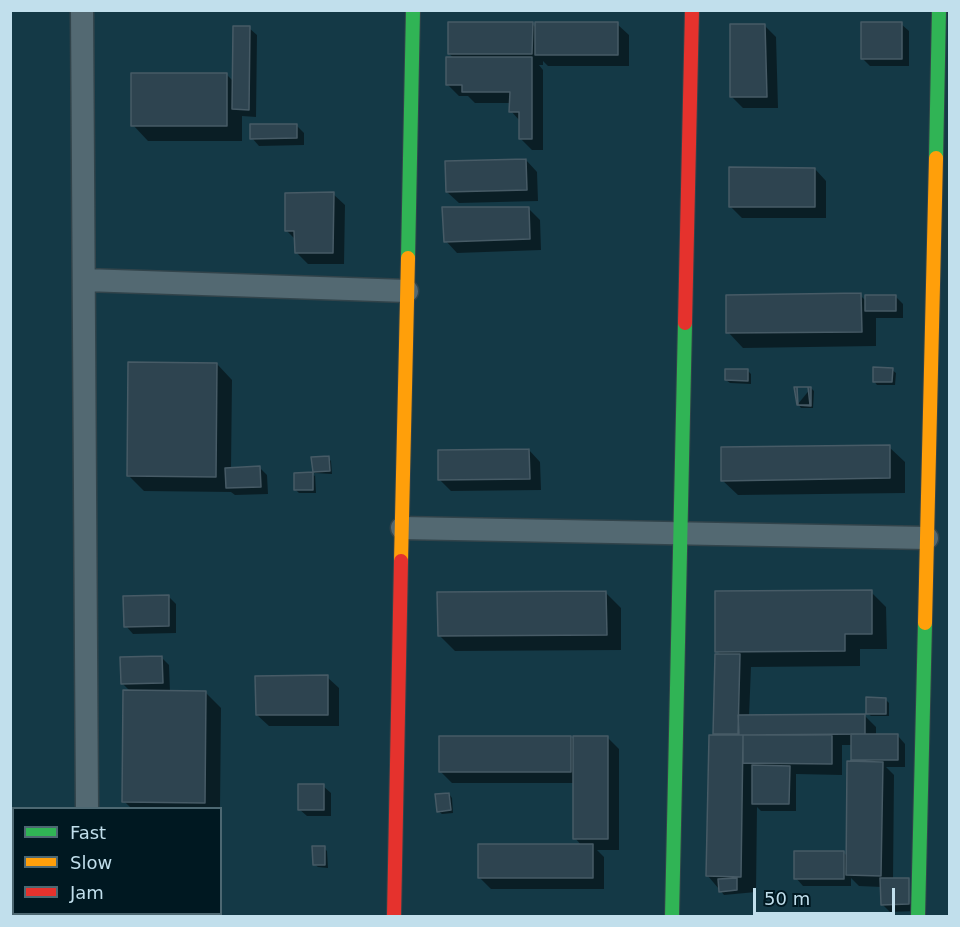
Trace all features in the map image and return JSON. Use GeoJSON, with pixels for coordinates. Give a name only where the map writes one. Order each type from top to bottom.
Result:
{"type":"FeatureCollection","features":[{"type":"Feature","properties":{"kind":"street"},"geometry":{"type":"LineString","coordinates":[[82,10],[87,807]]}},
{"type":"Feature","properties":{"kind":"street"},"geometry":{"type":"LineString","coordinates":[[393,916],[413,10]]}},
{"type":"Feature","properties":{"kind":"street"},"geometry":{"type":"LineString","coordinates":[[672,916],[692,10]]}},
{"type":"Feature","properties":{"kind":"street"},"geometry":{"type":"LineString","coordinates":[[918,916],[939,10]]}},
{"type":"Feature","properties":{"kind":"street"},"geometry":{"type":"LineString","coordinates":[[85,280],[407,291]]}},
{"type":"Feature","properties":{"kind":"street"},"geometry":{"type":"LineString","coordinates":[[402,528],[927,538]]}},
{"type":"Feature","properties":{"kind":"shaded area"},"geometry":{"type":"Polygon","coordinates":[[[10,11],[949,11],[949,916],[11,916],[10,11]]]}},
{"type":"Feature","properties":{"kind":"building"},"geometry":{"type":"Polygon","coordinates":[[[448,22],[533,22],[532,54],[448,54],[448,22]]]}},
{"type":"Feature","properties":{"kind":"building"},"geometry":{"type":"Polygon","coordinates":[[[535,22],[618,22],[618,55],[535,55],[535,22]]]}},
{"type":"Feature","properties":{"kind":"building"},"geometry":{"type":"Polygon","coordinates":[[[861,22],[902,22],[902,59],[861,59],[861,22]]]}},
{"type":"Feature","properties":{"kind":"building"},"geometry":{"type":"Polygon","coordinates":[[[730,24],[765,24],[767,97],[730,97],[730,24]]]}},
{"type":"Feature","properties":{"kind":"building"},"geometry":{"type":"Polygon","coordinates":[[[233,26],[250,26],[249,110],[232,109],[233,26]]]}},
{"type":"Feature","properties":{"kind":"building"},"geometry":{"type":"Polygon","coordinates":[[[446,57],[532,57],[532,139],[519,139],[519,112],[509,112],[510,92],[462,92],[462,85],[446,85],[446,57]]]}},
{"type":"Feature","properties":{"kind":"building"},"geometry":{"type":"Polygon","coordinates":[[[131,73],[227,73],[227,126],[131,126],[131,73]]]}},
{"type":"Feature","properties":{"kind":"building"},"geometry":{"type":"Polygon","coordinates":[[[250,124],[297,124],[297,138],[250,139],[250,124]]]}},
{"type":"Feature","properties":{"kind":"building"},"geometry":{"type":"Polygon","coordinates":[[[526,159],[527,190],[446,192],[445,161],[526,159]]]}},
{"type":"Feature","properties":{"kind":"building"},"geometry":{"type":"Polygon","coordinates":[[[729,167],[815,168],[815,207],[729,207],[729,167]]]}},
{"type":"Feature","properties":{"kind":"building"},"geometry":{"type":"Polygon","coordinates":[[[334,192],[333,253],[295,253],[294,231],[285,231],[285,193],[334,192]]]}},
{"type":"Feature","properties":{"kind":"building"},"geometry":{"type":"Polygon","coordinates":[[[442,207],[529,207],[530,239],[444,242],[442,207]]]}},
{"type":"Feature","properties":{"kind":"building"},"geometry":{"type":"Polygon","coordinates":[[[861,293],[862,332],[726,333],[726,295],[861,293]]]}},
{"type":"Feature","properties":{"kind":"building"},"geometry":{"type":"Polygon","coordinates":[[[865,295],[896,295],[896,311],[865,311],[865,295]]]}},
{"type":"Feature","properties":{"kind":"building"},"geometry":{"type":"Polygon","coordinates":[[[128,362],[217,363],[216,477],[127,476],[128,362]]]}},
{"type":"Feature","properties":{"kind":"building"},"geometry":{"type":"Polygon","coordinates":[[[873,367],[893,368],[892,382],[873,382],[873,367]]]}},
{"type":"Feature","properties":{"kind":"building"},"geometry":{"type":"Polygon","coordinates":[[[725,369],[748,369],[748,381],[725,380],[725,369]]]}},
{"type":"Feature","properties":{"kind":"building"},"geometry":{"type":"Polygon","coordinates":[[[794,387],[811,387],[811,406],[797,405],[794,387]]]}},
{"type":"Feature","properties":{"kind":"building"},"geometry":{"type":"Polygon","coordinates":[[[797,387],[808,387],[810,405],[798,405],[797,387]]]}},
{"type":"Feature","properties":{"kind":"building"},"geometry":{"type":"Polygon","coordinates":[[[890,445],[890,478],[721,481],[721,447],[890,445]]]}},
{"type":"Feature","properties":{"kind":"building"},"geometry":{"type":"Polygon","coordinates":[[[529,449],[530,479],[438,480],[438,450],[529,449]]]}},
{"type":"Feature","properties":{"kind":"building"},"geometry":{"type":"Polygon","coordinates":[[[329,456],[330,471],[313,472],[311,457],[329,456]]]}},
{"type":"Feature","properties":{"kind":"building"},"geometry":{"type":"Polygon","coordinates":[[[260,466],[261,487],[226,488],[225,468],[260,466]]]}},
{"type":"Feature","properties":{"kind":"building"},"geometry":{"type":"Polygon","coordinates":[[[313,472],[313,490],[294,490],[294,473],[313,472]]]}},
{"type":"Feature","properties":{"kind":"building"},"geometry":{"type":"Polygon","coordinates":[[[872,590],[872,634],[845,634],[845,651],[715,652],[715,591],[872,590]]]}},
{"type":"Feature","properties":{"kind":"building"},"geometry":{"type":"Polygon","coordinates":[[[606,591],[607,635],[438,636],[437,592],[606,591]]]}},
{"type":"Feature","properties":{"kind":"building"},"geometry":{"type":"Polygon","coordinates":[[[169,595],[169,626],[124,627],[123,596],[169,595]]]}},
{"type":"Feature","properties":{"kind":"building"},"geometry":{"type":"Polygon","coordinates":[[[715,654],[740,654],[738,734],[713,734],[715,654]]]}},
{"type":"Feature","properties":{"kind":"building"},"geometry":{"type":"Polygon","coordinates":[[[162,656],[163,683],[121,684],[120,657],[162,656]]]}},
{"type":"Feature","properties":{"kind":"building"},"geometry":{"type":"Polygon","coordinates":[[[328,675],[328,715],[256,715],[255,676],[328,675]]]}},
{"type":"Feature","properties":{"kind":"building"},"geometry":{"type":"Polygon","coordinates":[[[123,690],[206,691],[205,803],[122,802],[123,690]]]}},
{"type":"Feature","properties":{"kind":"building"},"geometry":{"type":"Polygon","coordinates":[[[866,697],[886,698],[886,714],[866,714],[866,697]]]}},
{"type":"Feature","properties":{"kind":"building"},"geometry":{"type":"Polygon","coordinates":[[[865,714],[865,734],[739,735],[738,715],[865,714]]]}},
{"type":"Feature","properties":{"kind":"building"},"geometry":{"type":"Polygon","coordinates":[[[851,734],[898,734],[898,760],[851,760],[851,734]]]}},
{"type":"Feature","properties":{"kind":"building"},"geometry":{"type":"Polygon","coordinates":[[[709,735],[743,735],[741,877],[706,876],[709,735]]]}},
{"type":"Feature","properties":{"kind":"building"},"geometry":{"type":"Polygon","coordinates":[[[743,735],[832,735],[832,764],[743,763],[743,735]]]}},
{"type":"Feature","properties":{"kind":"building"},"geometry":{"type":"Polygon","coordinates":[[[439,736],[571,736],[571,772],[439,772],[439,736]]]}},
{"type":"Feature","properties":{"kind":"building"},"geometry":{"type":"Polygon","coordinates":[[[573,736],[608,736],[608,839],[573,839],[573,736]]]}},
{"type":"Feature","properties":{"kind":"building"},"geometry":{"type":"Polygon","coordinates":[[[847,761],[883,762],[881,876],[846,875],[847,761]]]}},
{"type":"Feature","properties":{"kind":"building"},"geometry":{"type":"Polygon","coordinates":[[[752,765],[790,766],[789,804],[752,804],[752,765]]]}},
{"type":"Feature","properties":{"kind":"building"},"geometry":{"type":"Polygon","coordinates":[[[298,784],[324,784],[324,810],[298,810],[298,784]]]}},
{"type":"Feature","properties":{"kind":"building"},"geometry":{"type":"Polygon","coordinates":[[[449,793],[451,810],[437,812],[435,794],[449,793]]]}},
{"type":"Feature","properties":{"kind":"building"},"geometry":{"type":"Polygon","coordinates":[[[478,844],[593,844],[593,878],[478,878],[478,844]]]}},
{"type":"Feature","properties":{"kind":"building"},"geometry":{"type":"Polygon","coordinates":[[[312,846],[325,846],[325,865],[313,865],[312,846]]]}},
{"type":"Feature","properties":{"kind":"building"},"geometry":{"type":"Polygon","coordinates":[[[794,851],[844,851],[844,879],[794,879],[794,851]]]}},
{"type":"Feature","properties":{"kind":"building"},"geometry":{"type":"Polygon","coordinates":[[[737,878],[737,890],[719,892],[718,879],[737,878]]]}},
{"type":"Feature","properties":{"kind":"building"},"geometry":{"type":"Polygon","coordinates":[[[880,878],[909,878],[909,904],[881,905],[880,878]]]}},
{"type":"Feature","properties":{"kind":"traffic: fast"},"geometry":{"type":"LineString","coordinates":[[408,258],[413,10]]}},
{"type":"Feature","properties":{"kind":"traffic: fast"},"geometry":{"type":"LineString","coordinates":[[936,158],[939,10]]}},
{"type":"Feature","properties":{"kind":"traffic: fast"},"geometry":{"type":"LineString","coordinates":[[672,916],[685,323]]}},
{"type":"Feature","properties":{"kind":"traffic: fast"},"geometry":{"type":"LineString","coordinates":[[918,916],[925,623]]}},
{"type":"Feature","properties":{"kind":"traffic: slow"},"geometry":{"type":"LineString","coordinates":[[925,623],[936,158]]}},
{"type":"Feature","properties":{"kind":"traffic: slow"},"geometry":{"type":"LineString","coordinates":[[401,561],[408,258]]}},
{"type":"Feature","properties":{"kind":"traffic: jam"},"geometry":{"type":"LineString","coordinates":[[685,323],[692,10]]}},
{"type":"Feature","properties":{"kind":"traffic: jam"},"geometry":{"type":"LineString","coordinates":[[394,916],[401,561]]}}]}
